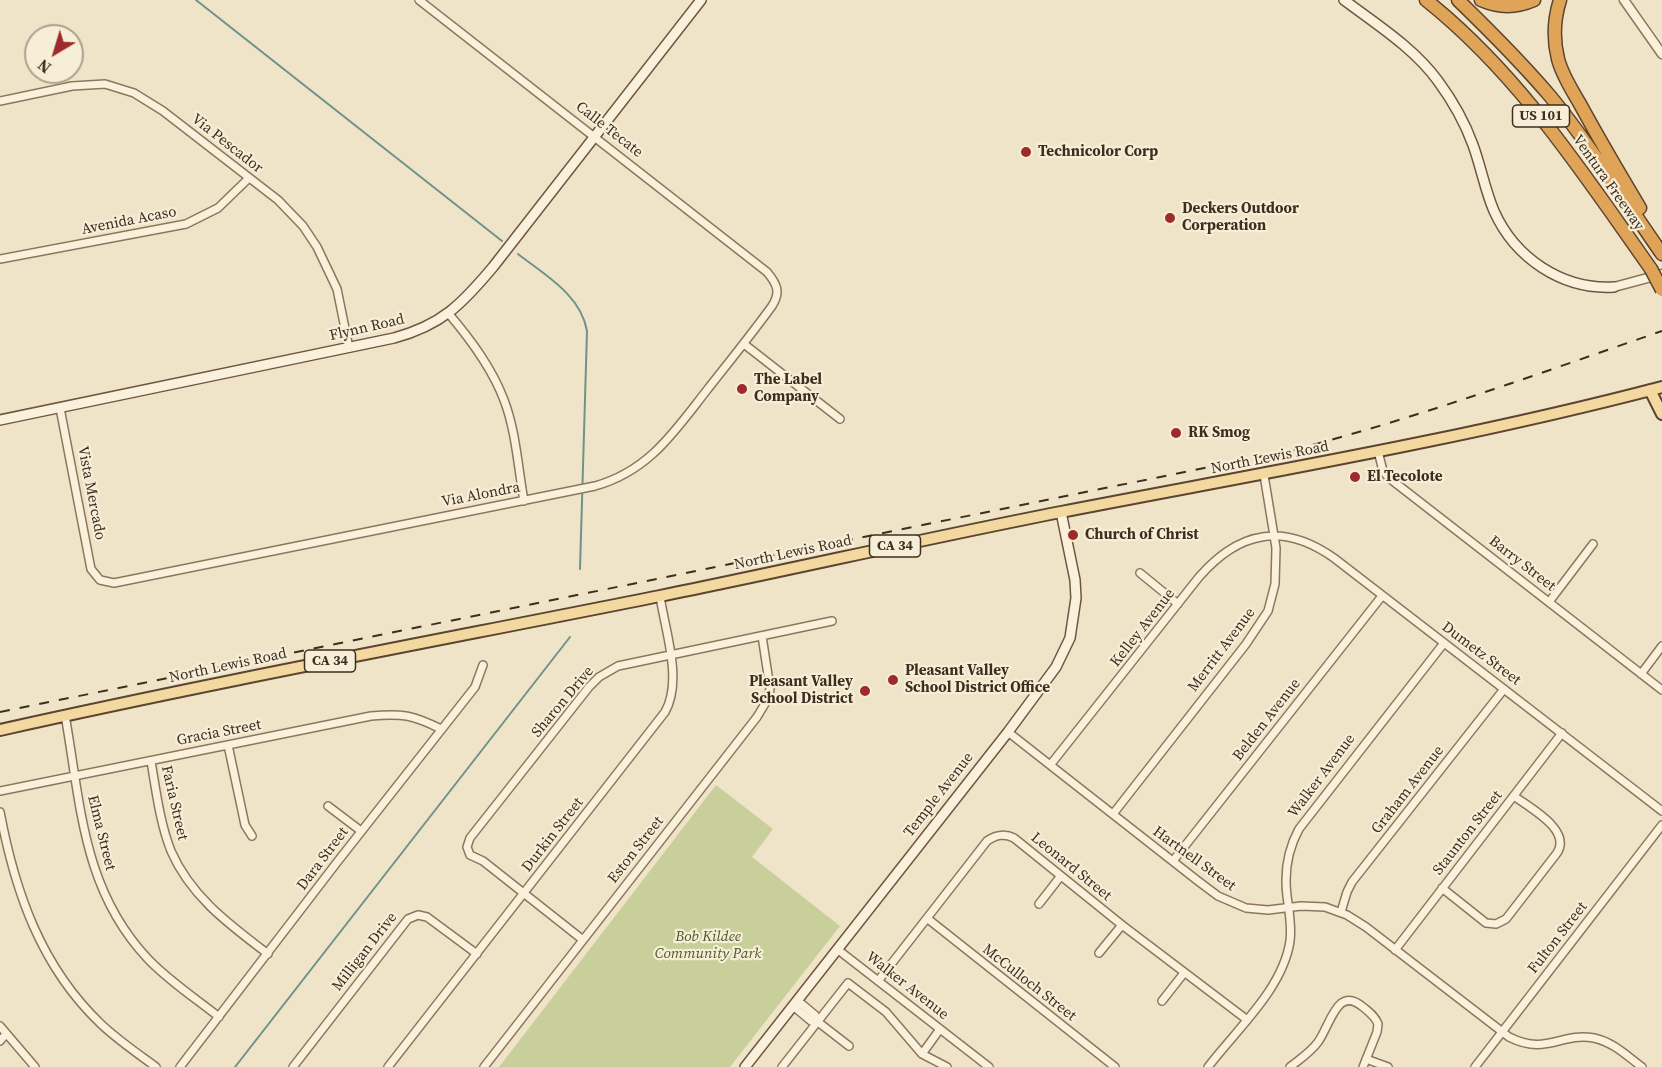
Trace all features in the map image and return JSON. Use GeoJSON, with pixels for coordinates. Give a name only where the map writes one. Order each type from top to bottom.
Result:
{"type":"FeatureCollection","features":[{"type":"Feature","properties":{"kind":"highway","name":"Ventura Freeway"},"geometry":{"type":"LineString","coordinates":[[1426,0],[1508,77],[1549,127],[1636,248],[1656,271],[1662,284]]}},
{"type":"Feature","properties":{"kind":"highway","name":"Ventura Freeway"},"geometry":{"type":"LineString","coordinates":[[1458,0],[1500,40],[1549,96],[1587,145],[1659,250]]}},
{"type":"Feature","properties":{"kind":"highway"},"geometry":{"type":"LineString","coordinates":[[1481,0],[1510,6],[1534,0]]}},
{"type":"Feature","properties":{"kind":"highway"},"geometry":{"type":"LineString","coordinates":[[1560,0],[1554,34],[1559,61],[1565,77],[1641,209],[1648,233]]}},
{"type":"Feature","properties":{"kind":"highway"},"geometry":{"type":"LineString","coordinates":[[1656,271],[1662,290]]}},
{"type":"Feature","properties":{"kind":"main road","name":"Flynn Road"},"geometry":{"type":"LineString","coordinates":[[0,420],[406,335],[449,314],[478,285],[501,257],[701,0]]}},
{"type":"Feature","properties":{"kind":"main road"},"geometry":{"type":"LineString","coordinates":[[1344,0],[1425,65],[1438,82],[1459,116],[1473,145],[1495,213],[1515,244],[1537,264],[1567,281],[1591,287],[1614,287]]}},
{"type":"Feature","properties":{"kind":"main road","name":"North Lewis Road"},"geometry":{"type":"LineString","coordinates":[[0,730],[1061,512],[1264,475],[1468,433],[1662,387]]}},
{"type":"Feature","properties":{"kind":"main road"},"geometry":{"type":"LineString","coordinates":[[1650,390],[1662,414]]}},
{"type":"Feature","properties":{"kind":"main road","name":"Temple Avenue"},"geometry":{"type":"LineString","coordinates":[[745,1067],[1008,732],[1056,667],[1068,643],[1076,589],[1061,512]]}},
{"type":"Feature","properties":{"kind":"street","name":"Calle Tecate"},"geometry":{"type":"LineString","coordinates":[[419,0],[767,272],[777,286]]}},
{"type":"Feature","properties":{"kind":"street"},"geometry":{"type":"LineString","coordinates":[[1624,0],[1662,54]]}},
{"type":"Feature","properties":{"kind":"street","name":"Via Pescador"},"geometry":{"type":"LineString","coordinates":[[0,101],[85,84],[105,84],[124,88],[163,111],[287,209],[313,238],[337,289],[349,348]]}},
{"type":"Feature","properties":{"kind":"street","name":"Avenida Acaso"},"geometry":{"type":"LineString","coordinates":[[0,259],[186,224],[218,208],[249,178]]}},
{"type":"Feature","properties":{"kind":"street"},"geometry":{"type":"LineString","coordinates":[[1614,287],[1656,271]]}},
{"type":"Feature","properties":{"kind":"street","name":"Via Alondra"},"geometry":{"type":"LineString","coordinates":[[100,580],[120,582],[606,483],[643,464],[674,432],[776,300],[777,286]]}},
{"type":"Feature","properties":{"kind":"street"},"geometry":{"type":"LineString","coordinates":[[449,314],[484,360],[504,400],[511,425],[524,501]]}},
{"type":"Feature","properties":{"kind":"street"},"geometry":{"type":"LineString","coordinates":[[744,344],[840,419]]}},
{"type":"Feature","properties":{"kind":"street","name":"Vista Mercado"},"geometry":{"type":"LineString","coordinates":[[60,408],[92,569],[100,580]]}},
{"type":"Feature","properties":{"kind":"street","name":"Barry Street"},"geometry":{"type":"LineString","coordinates":[[1377,451],[1383,471],[1389,478],[1662,690]]}},
{"type":"Feature","properties":{"kind":"street","name":"Merritt Avenue"},"geometry":{"type":"LineString","coordinates":[[1113,814],[1266,616],[1275,584],[1275,537],[1264,475]]}},
{"type":"Feature","properties":{"kind":"street","name":"Dumetz Street"},"geometry":{"type":"LineString","coordinates":[[1275,537],[1300,539],[1315,545],[1662,811]]}},
{"type":"Feature","properties":{"kind":"street","name":"Kelley Avenue"},"geometry":{"type":"LineString","coordinates":[[1051,764],[1208,567],[1227,550],[1247,540],[1275,537]]}},
{"type":"Feature","properties":{"kind":"street"},"geometry":{"type":"LineString","coordinates":[[1549,602],[1593,544]]}},
{"type":"Feature","properties":{"kind":"street"},"geometry":{"type":"LineString","coordinates":[[1140,573],[1178,604]]}},
{"type":"Feature","properties":{"kind":"street","name":"Durkin Street"},"geometry":{"type":"LineString","coordinates":[[388,1067],[665,712],[674,684],[660,596]]}},
{"type":"Feature","properties":{"kind":"street","name":"Belden Avenue"},"geometry":{"type":"LineString","coordinates":[[1173,861],[1383,596]]}},
{"type":"Feature","properties":{"kind":"street","name":"Sharon Drive"},"geometry":{"type":"LineString","coordinates":[[524,893],[483,861],[470,855],[466,848],[470,838],[599,677],[618,666],[832,621]]}},
{"type":"Feature","properties":{"kind":"street","name":"Eston Street"},"geometry":{"type":"LineString","coordinates":[[484,1067],[757,717],[769,697],[770,688],[762,636]]}},
{"type":"Feature","properties":{"kind":"street","name":"Walker Avenue"},"geometry":{"type":"LineString","coordinates":[[1208,1067],[1275,982],[1285,961],[1290,941],[1286,865],[1291,845],[1299,829],[1444,643]]}},
{"type":"Feature","properties":{"kind":"street"},"geometry":{"type":"LineString","coordinates":[[1641,674],[1662,646]]}},
{"type":"Feature","properties":{"kind":"street","name":"Dara Street"},"geometry":{"type":"LineString","coordinates":[[180,1067],[475,687],[483,665]]}},
{"type":"Feature","properties":{"kind":"street","name":"Graham Avenue"},"geometry":{"type":"LineString","coordinates":[[1341,912],[1352,882],[1504,689]]}},
{"type":"Feature","properties":{"kind":"street","name":"Gracia Street"},"geometry":{"type":"LineString","coordinates":[[0,791],[371,716],[390,714],[414,717],[441,729]]}},
{"type":"Feature","properties":{"kind":"street","name":"Elma Street"},"geometry":{"type":"LineString","coordinates":[[65,716],[74,777],[90,856],[101,886],[120,923],[138,947],[158,969],[219,1017]]}},
{"type":"Feature","properties":{"kind":"street","name":"Hartnell Street"},"geometry":{"type":"LineString","coordinates":[[1008,732],[1198,882],[1229,902],[1257,909],[1316,906],[1341,912],[1366,927],[1501,1033],[1516,1041],[1533,1045],[1550,1045],[1574,1038],[1595,1038],[1616,1047],[1642,1067]]}},
{"type":"Feature","properties":{"kind":"street","name":"Staunton Street"},"geometry":{"type":"LineString","coordinates":[[1395,950],[1562,733]]}},
{"type":"Feature","properties":{"kind":"street"},"geometry":{"type":"LineString","coordinates":[[228,745],[245,825],[252,836]]}},
{"type":"Feature","properties":{"kind":"street","name":"Faria Street"},"geometry":{"type":"LineString","coordinates":[[151,761],[166,834],[180,869],[189,883],[219,916],[268,954]]}},
{"type":"Feature","properties":{"kind":"street"},"geometry":{"type":"LineString","coordinates":[[1442,888],[1486,923],[1496,924],[1506,919],[1562,844],[1561,837],[1554,827],[1514,796]]}},
{"type":"Feature","properties":{"kind":"street"},"geometry":{"type":"LineString","coordinates":[[328,806],[361,831]]}},
{"type":"Feature","properties":{"kind":"street"},"geometry":{"type":"LineString","coordinates":[[0,812],[9,861],[17,887],[26,912],[48,956],[71,991],[89,1011],[120,1040],[156,1067]]}},
{"type":"Feature","properties":{"kind":"street","name":"Fulton Street"},"geometry":{"type":"LineString","coordinates":[[1475,1067],[1662,825]]}},
{"type":"Feature","properties":{"kind":"street","name":"Leonard Street"},"geometry":{"type":"LineString","coordinates":[[878,981],[987,842],[996,836],[1006,835],[1014,838],[1122,926],[1246,1019]]}},
{"type":"Feature","properties":{"kind":"street"},"geometry":{"type":"LineString","coordinates":[[1039,904],[1060,876]]}},
{"type":"Feature","properties":{"kind":"street"},"geometry":{"type":"LineString","coordinates":[[524,893],[583,940]]}},
{"type":"Feature","properties":{"kind":"street","name":"Milligan Drive"},"geometry":{"type":"LineString","coordinates":[[293,1067],[412,916],[427,916],[477,954]]}},
{"type":"Feature","properties":{"kind":"street","name":"McCulloch Street"},"geometry":{"type":"LineString","coordinates":[[928,919],[1115,1067]]}},
{"type":"Feature","properties":{"kind":"street"},"geometry":{"type":"LineString","coordinates":[[1100,953],[1122,926]]}},
{"type":"Feature","properties":{"kind":"street","name":"Walker Avenue"},"geometry":{"type":"LineString","coordinates":[[837,949],[989,1067]]}},
{"type":"Feature","properties":{"kind":"street"},"geometry":{"type":"LineString","coordinates":[[1162,1001],[1184,973]]}},
{"type":"Feature","properties":{"kind":"street"},"geometry":{"type":"LineString","coordinates":[[782,1067],[848,983],[886,1012],[922,1054],[947,1067]]}},
{"type":"Feature","properties":{"kind":"street"},"geometry":{"type":"LineString","coordinates":[[1290,1067],[1311,1050],[1323,1034],[1338,1006],[1349,999],[1372,1014],[1378,1024],[1363,1067]]}},
{"type":"Feature","properties":{"kind":"street"},"geometry":{"type":"LineString","coordinates":[[795,1003],[815,1015],[818,1022],[849,1046]]}},
{"type":"Feature","properties":{"kind":"street"},"geometry":{"type":"LineString","coordinates":[[0,1026],[35,1067]]}},
{"type":"Feature","properties":{"kind":"street"},"geometry":{"type":"LineString","coordinates":[[922,1054],[940,1029]]}},
{"type":"Feature","properties":{"kind":"street"},"geometry":{"type":"LineString","coordinates":[[0,1041],[6,1034]]}},
{"type":"Feature","properties":{"kind":"street"},"geometry":{"type":"LineString","coordinates":[[1366,1059],[1388,1067]]}},
{"type":"Feature","properties":{"kind":"green space","name":"Bob Kildee Community Park"},"geometry":{"type":"Polygon","coordinates":[[[716,785],[773,829],[752,857],[840,926],[730,1067],[499,1067],[716,785]]]}},
{"type":"Feature","properties":{"kind":"waterway"},"geometry":{"type":"LineString","coordinates":[[196,0],[502,241]]}},
{"type":"Feature","properties":{"kind":"waterway"},"geometry":{"type":"LineString","coordinates":[[518,254],[570,296],[583,318],[587,331],[580,569]]}},
{"type":"Feature","properties":{"kind":"waterway"},"geometry":{"type":"LineString","coordinates":[[235,1067],[570,637]]}},
{"type":"Feature","properties":{"kind":"railway"},"geometry":{"type":"LineString","coordinates":[[0,712],[1293,450],[1433,409],[1662,331]]}},
{"type":"Feature","properties":{"kind":"place","name":"Technicolor Corp"},"geometry":{"type":"Point","coordinates":[1026,152]}},
{"type":"Feature","properties":{"kind":"place","name":"Deckers Outdoor Corperation"},"geometry":{"type":"Point","coordinates":[1170,218]}},
{"type":"Feature","properties":{"kind":"place","name":"The Label Company"},"geometry":{"type":"Point","coordinates":[742,389]}},
{"type":"Feature","properties":{"kind":"place","name":"RK Smog"},"geometry":{"type":"Point","coordinates":[1176,433]}},
{"type":"Feature","properties":{"kind":"place","name":"El Tecolote"},"geometry":{"type":"Point","coordinates":[1355,477]}},
{"type":"Feature","properties":{"kind":"place","name":"Church of Christ"},"geometry":{"type":"Point","coordinates":[1073,535]}},
{"type":"Feature","properties":{"kind":"place","name":"Pleasant Valley School District Office"},"geometry":{"type":"Point","coordinates":[893,680]}},
{"type":"Feature","properties":{"kind":"place","name":"Pleasant Valley School District"},"geometry":{"type":"Point","coordinates":[865,691]}}]}
